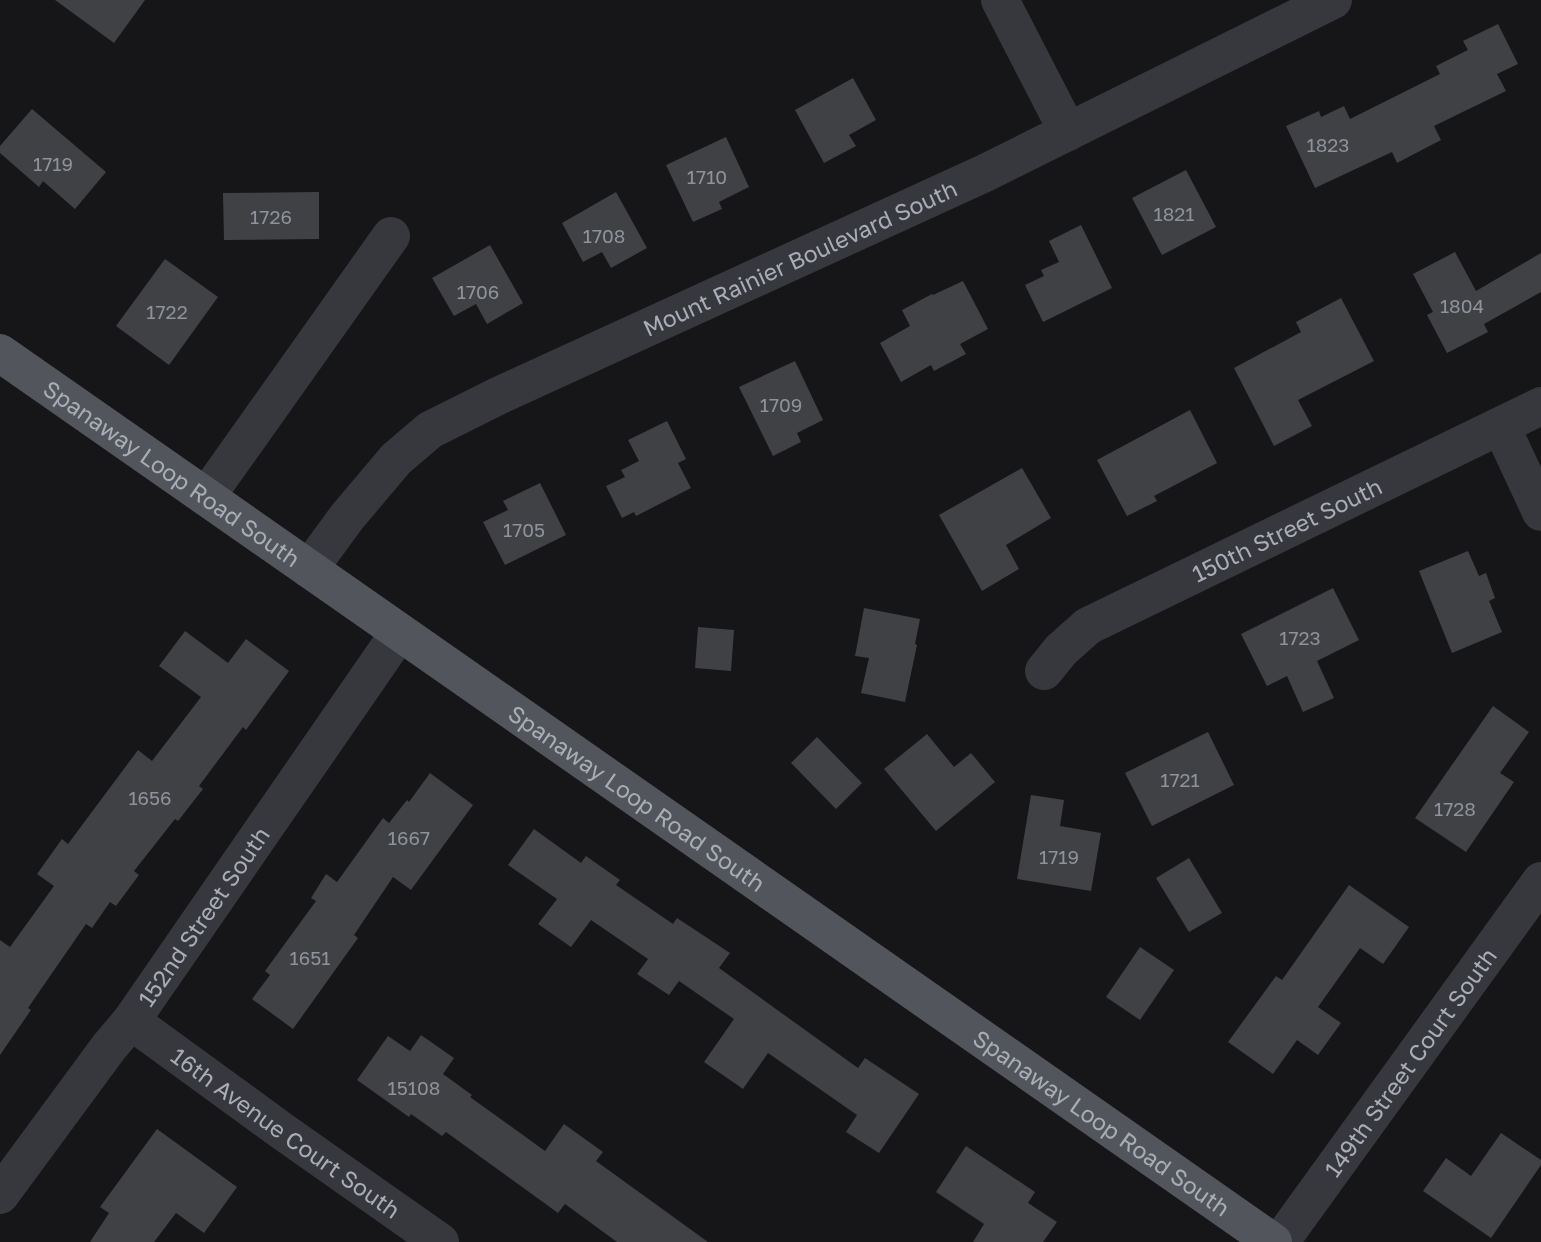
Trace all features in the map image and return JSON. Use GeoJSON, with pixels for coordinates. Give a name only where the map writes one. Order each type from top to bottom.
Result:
{"type":"FeatureCollection","features":[{"type":"Feature","properties":{"kind":"main road","name":"Spanaway Loop Road South"},"geometry":{"type":"LineString","coordinates":[[0,353],[1273,1242]]}},
{"type":"Feature","properties":{"kind":"street"},"geometry":{"type":"LineString","coordinates":[[1000,0],[1068,132]]}},
{"type":"Feature","properties":{"kind":"street","name":"Mount Rainier Boulevard South"},"geometry":{"type":"LineString","coordinates":[[309,569],[347,517],[396,459],[430,430],[498,396],[985,173],[1333,0]]}},
{"type":"Feature","properties":{"kind":"street"},"geometry":{"type":"LineString","coordinates":[[206,497],[391,236]]}},
{"type":"Feature","properties":{"kind":"street","name":"150th Street South"},"geometry":{"type":"LineString","coordinates":[[1044,671],[1060,650],[1088,626],[1541,406]]}},
{"type":"Feature","properties":{"kind":"street"},"geometry":{"type":"LineString","coordinates":[[1501,426],[1541,512]]}},
{"type":"Feature","properties":{"kind":"street","name":"152nd Street South"},"geometry":{"type":"LineString","coordinates":[[0,1195],[131,1021],[399,633]]}},
{"type":"Feature","properties":{"kind":"street","name":"149th Street Court South"},"geometry":{"type":"LineString","coordinates":[[1280,1242],[1535,903]]}},
{"type":"Feature","properties":{"kind":"street","name":"16th Avenue Court South"},"geometry":{"type":"LineString","coordinates":[[131,1021],[440,1242]]}},
{"type":"Feature","properties":{"kind":"building"},"geometry":{"type":"Polygon","coordinates":[[[55,0],[145,0],[114,43],[55,0]]]}},
{"type":"Feature","properties":{"kind":"building"},"geometry":{"type":"Polygon","coordinates":[[[1498,24],[1518,64],[1497,74],[1506,91],[1434,126],[1441,140],[1397,163],[1392,152],[1315,188],[1286,126],[1319,111],[1321,117],[1344,106],[1350,119],[1440,74],[1436,66],[1468,50],[1463,41],[1498,24]]]}},
{"type":"Feature","properties":{"kind":"building"},"geometry":{"type":"Polygon","coordinates":[[[853,78],[876,120],[849,135],[856,146],[824,163],[795,110],[853,78]]]}},
{"type":"Feature","properties":{"kind":"building"},"geometry":{"type":"Polygon","coordinates":[[[32,109],[106,172],[75,209],[43,181],[39,187],[0,153],[0,146],[32,109]]]}},
{"type":"Feature","properties":{"kind":"building"},"geometry":{"type":"Polygon","coordinates":[[[726,137],[749,187],[719,202],[722,209],[693,222],[666,165],[726,137]]]}},
{"type":"Feature","properties":{"kind":"building"},"geometry":{"type":"Polygon","coordinates":[[[1186,170],[1216,227],[1162,255],[1132,198],[1186,170]]]}},
{"type":"Feature","properties":{"kind":"building"},"geometry":{"type":"Polygon","coordinates":[[[319,192],[319,239],[224,240],[223,193],[319,192]]]}},
{"type":"Feature","properties":{"kind":"building"},"geometry":{"type":"Polygon","coordinates":[[[616,192],[647,248],[611,268],[602,252],[583,262],[562,223],[616,192]]]}},
{"type":"Feature","properties":{"kind":"building"},"geometry":{"type":"Polygon","coordinates":[[[1081,225],[1112,288],[1043,322],[1025,285],[1044,276],[1041,270],[1059,262],[1049,241],[1081,225]]]}},
{"type":"Feature","properties":{"kind":"building"},"geometry":{"type":"Polygon","coordinates":[[[490,245],[523,303],[487,324],[476,304],[454,316],[432,278],[490,245]]]}},
{"type":"Feature","properties":{"kind":"building"},"geometry":{"type":"Polygon","coordinates":[[[1455,252],[1476,291],[1541,253],[1541,292],[1484,324],[1488,332],[1447,353],[1427,315],[1433,312],[1413,274],[1455,252]]]}},
{"type":"Feature","properties":{"kind":"building"},"geometry":{"type":"Polygon","coordinates":[[[165,259],[218,297],[169,365],[116,326],[165,259]]]}},
{"type":"Feature","properties":{"kind":"building"},"geometry":{"type":"Polygon","coordinates":[[[963,281],[988,329],[960,344],[966,354],[934,371],[931,365],[901,382],[880,343],[910,326],[902,310],[963,281]]]}},
{"type":"Feature","properties":{"kind":"building"},"geometry":{"type":"Polygon","coordinates":[[[1341,298],[1374,361],[1298,400],[1312,426],[1274,446],[1234,368],[1301,332],[1296,322],[1341,298]]]}},
{"type":"Feature","properties":{"kind":"building"},"geometry":{"type":"Polygon","coordinates":[[[795,361],[823,420],[797,433],[801,442],[773,456],[739,387],[795,361]]]}},
{"type":"Feature","properties":{"kind":"building"},"geometry":{"type":"Polygon","coordinates":[[[1190,410],[1217,463],[1154,496],[1157,501],[1127,516],[1097,460],[1190,410]]]}},
{"type":"Feature","properties":{"kind":"building"},"geometry":{"type":"Polygon","coordinates":[[[667,421],[686,459],[678,463],[691,488],[636,516],[634,512],[622,518],[606,486],[625,477],[621,470],[639,461],[628,440],[667,421]]]}},
{"type":"Feature","properties":{"kind":"building"},"geometry":{"type":"Polygon","coordinates":[[[1022,468],[1051,518],[1006,545],[1019,569],[982,591],[939,515],[1022,468]]]}},
{"type":"Feature","properties":{"kind":"building"},"geometry":{"type":"Polygon","coordinates":[[[540,483],[566,535],[505,565],[483,522],[508,510],[503,501],[540,483]]]}},
{"type":"Feature","properties":{"kind":"building"},"geometry":{"type":"Polygon","coordinates":[[[1468,551],[1479,576],[1486,573],[1495,598],[1489,601],[1502,632],[1452,653],[1419,571],[1468,551]]]}},
{"type":"Feature","properties":{"kind":"building"},"geometry":{"type":"Polygon","coordinates":[[[1333,588],[1359,640],[1317,661],[1334,698],[1303,712],[1287,676],[1267,686],[1241,634],[1333,588]]]}},
{"type":"Feature","properties":{"kind":"building"},"geometry":{"type":"Polygon","coordinates":[[[864,608],[920,619],[905,702],[861,693],[869,658],[855,656],[864,608]]]}},
{"type":"Feature","properties":{"kind":"building"},"geometry":{"type":"Polygon","coordinates":[[[698,627],[734,630],[731,671],[695,668],[698,627]]]}},
{"type":"Feature","properties":{"kind":"building"},"geometry":{"type":"Polygon","coordinates":[[[185,631],[228,663],[246,639],[289,671],[246,730],[243,727],[199,786],[203,789],[178,821],[175,819],[134,871],[139,875],[116,906],[110,902],[92,928],[86,924],[28,1008],[31,1010],[0,1055],[0,940],[10,947],[54,886],[37,874],[62,839],[68,844],[138,750],[152,761],[201,697],[159,666],[185,631]]]}},
{"type":"Feature","properties":{"kind":"building"},"geometry":{"type":"Polygon","coordinates":[[[1493,706],[1529,732],[1500,773],[1514,782],[1466,852],[1415,818],[1493,706]]]}},
{"type":"Feature","properties":{"kind":"building"},"geometry":{"type":"Polygon","coordinates":[[[1208,732],[1234,785],[1152,826],[1125,773],[1208,732]]]}},
{"type":"Feature","properties":{"kind":"building"},"geometry":{"type":"Polygon","coordinates":[[[927,734],[954,767],[971,753],[995,782],[936,831],[884,769],[927,734]]]}},
{"type":"Feature","properties":{"kind":"building"},"geometry":{"type":"Polygon","coordinates":[[[817,737],[862,783],[836,809],[791,763],[817,737]]]}},
{"type":"Feature","properties":{"kind":"building"},"geometry":{"type":"Polygon","coordinates":[[[430,773],[473,805],[411,890],[393,877],[354,935],[358,938],[293,1029],[252,999],[270,975],[265,971],[316,901],[311,898],[326,874],[337,882],[383,818],[389,823],[407,800],[409,802],[430,773]]]}},
{"type":"Feature","properties":{"kind":"building"},"geometry":{"type":"Polygon","coordinates":[[[1031,795],[1064,800],[1060,826],[1101,833],[1091,891],[1017,879],[1031,795]]]}},
{"type":"Feature","properties":{"kind":"building"},"geometry":{"type":"Polygon","coordinates":[[[534,829],[581,863],[586,856],[620,880],[616,885],[673,924],[677,918],[730,953],[719,968],[858,1068],[865,1058],[919,1094],[879,1153],[846,1132],[857,1115],[768,1053],[743,1089],[704,1062],[734,1019],[679,981],[669,995],[637,974],[648,959],[591,920],[571,947],[538,924],[557,899],[508,865],[534,829]]]}},
{"type":"Feature","properties":{"kind":"building"},"geometry":{"type":"Polygon","coordinates":[[[1189,858],[1222,913],[1189,932],[1156,878],[1189,858]]]}},
{"type":"Feature","properties":{"kind":"building"},"geometry":{"type":"Polygon","coordinates":[[[1349,885],[1409,927],[1383,964],[1360,948],[1318,1007],[1341,1023],[1318,1055],[1297,1040],[1273,1074],[1228,1042],[1276,976],[1282,980],[1349,885]]]}},
{"type":"Feature","properties":{"kind":"building"},"geometry":{"type":"Polygon","coordinates":[[[1140,947],[1174,970],[1140,1020],[1106,997],[1140,947]]]}},
{"type":"Feature","properties":{"kind":"building"},"geometry":{"type":"Polygon","coordinates":[[[421,1035],[454,1058],[443,1074],[472,1095],[470,1097],[545,1151],[564,1124],[603,1152],[596,1161],[708,1242],[617,1242],[565,1204],[558,1213],[446,1132],[442,1136],[411,1114],[409,1117],[357,1080],[388,1036],[410,1051],[421,1035]]]}},
{"type":"Feature","properties":{"kind":"building"},"geometry":{"type":"Polygon","coordinates":[[[157,1129],[237,1187],[204,1233],[176,1213],[154,1242],[90,1242],[109,1213],[100,1207],[157,1129]]]}},
{"type":"Feature","properties":{"kind":"building"},"geometry":{"type":"Polygon","coordinates":[[[1501,1133],[1541,1160],[1541,1165],[1491,1238],[1423,1191],[1446,1158],[1471,1176],[1501,1133]]]}},
{"type":"Feature","properties":{"kind":"building"},"geometry":{"type":"Polygon","coordinates":[[[966,1146],[1035,1192],[1028,1203],[1057,1222],[1043,1242],[973,1242],[984,1224],[936,1192],[966,1146]]]}}]}
